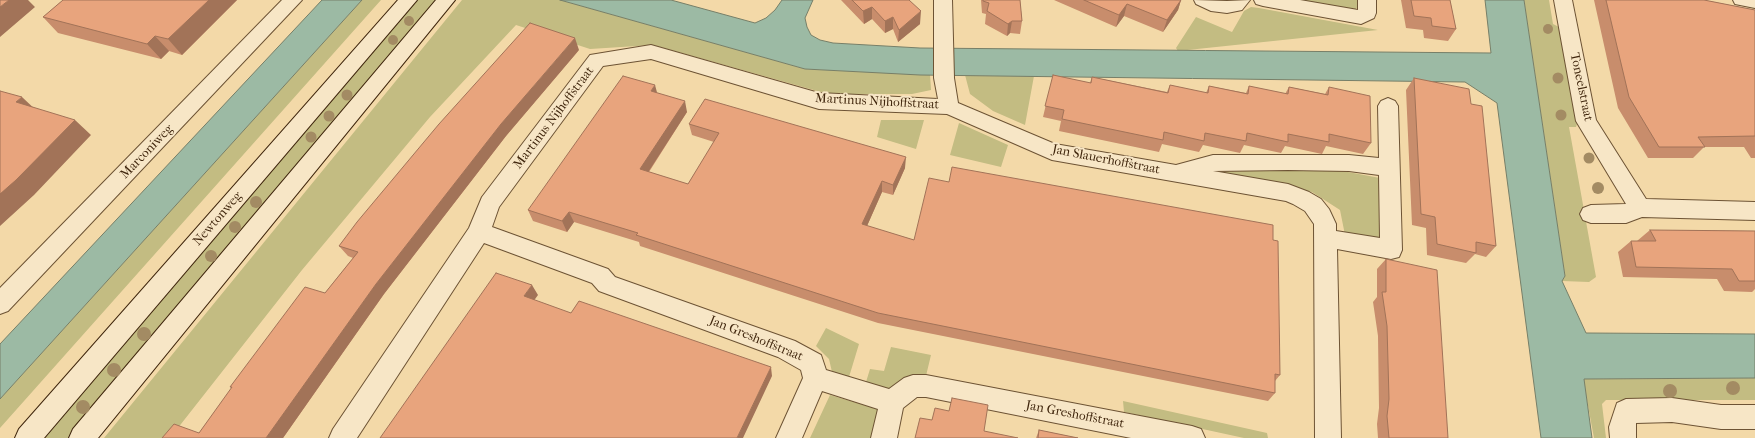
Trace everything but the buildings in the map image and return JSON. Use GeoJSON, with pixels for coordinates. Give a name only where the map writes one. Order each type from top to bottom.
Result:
{"type":"FeatureCollection","features":[{"type":"Feature","properties":{"kind":"street","name":"Marconiweg"},"geometry":{"type":"LineString","coordinates":[[0,304],[293,0]]}},
{"type":"Feature","properties":{"kind":"street","name":"Newtonweg"},"geometry":{"type":"LineString","coordinates":[[28,438],[408,0]]}},
{"type":"Feature","properties":{"kind":"street"},"geometry":{"type":"LineString","coordinates":[[82,438],[446,0]]}},
{"type":"Feature","properties":{"kind":"street"},"geometry":{"type":"LineString","coordinates":[[943,0],[942,42],[944,78],[949,107]]}},
{"type":"Feature","properties":{"kind":"street"},"geometry":{"type":"LineString","coordinates":[[1203,0],[1218,6],[1228,7],[1235,5],[1241,0]]}},
{"type":"Feature","properties":{"kind":"street"},"geometry":{"type":"LineString","coordinates":[[1263,0],[1361,17],[1366,13],[1367,0]]}},
{"type":"Feature","properties":{"kind":"street","name":"Toneelstraat"},"geometry":{"type":"LineString","coordinates":[[1564,0],[1586,121],[1640,208]]}},
{"type":"Feature","properties":{"kind":"street"},"geometry":{"type":"LineString","coordinates":[[1742,0],[1755,2]]}},
{"type":"Feature","properties":{"kind":"street","name":"Martinus Nijhoffstraat"},"geometry":{"type":"LineString","coordinates":[[342,438],[479,232],[490,203],[597,60],[651,52],[819,101],[949,107]]}},
{"type":"Feature","properties":{"kind":"street"},"geometry":{"type":"LineString","coordinates":[[1326,238],[1391,250],[1388,168],[1388,106]]}},
{"type":"Feature","properties":{"kind":"street","name":"Jan Slauerhoffstraat"},"geometry":{"type":"LineString","coordinates":[[949,107],[1052,152],[1294,195],[1313,205],[1321,214],[1325,224],[1326,238],[1328,438]]}},
{"type":"Feature","properties":{"kind":"street","name":"Jan Slauerhoffstraat"},"geometry":{"type":"LineString","coordinates":[[1175,173],[1213,164],[1288,162],[1349,164],[1388,168]]}},
{"type":"Feature","properties":{"kind":"street"},"geometry":{"type":"LineString","coordinates":[[1591,214],[1626,214],[1640,208],[1755,211]]}},
{"type":"Feature","properties":{"kind":"street","name":"Jan Greshoffstraat"},"geometry":{"type":"LineString","coordinates":[[479,232],[600,276],[607,284],[786,348],[812,363],[815,378]]}},
{"type":"Feature","properties":{"kind":"street"},"geometry":{"type":"LineString","coordinates":[[789,438],[815,378],[892,402],[884,438]]}},
{"type":"Feature","properties":{"kind":"street","name":"Jan Greshoffstraat"},"geometry":{"type":"LineString","coordinates":[[892,402],[913,386],[926,386],[1192,438]]}},
{"type":"Feature","properties":{"kind":"street"},"geometry":{"type":"LineString","coordinates":[[1624,438],[1622,427],[1626,411],[1672,410],[1721,417],[1755,417]]}},
{"type":"Feature","properties":{"kind":"shaded area"},"geometry":{"type":"Polygon","coordinates":[[[322,0],[362,0],[0,399],[0,344],[322,0]]]}},
{"type":"Feature","properties":{"kind":"shaded area"},"geometry":{"type":"Polygon","coordinates":[[[362,0],[381,0],[0,428],[0,399],[362,0]]]}},
{"type":"Feature","properties":{"kind":"shaded area"},"geometry":{"type":"Polygon","coordinates":[[[417,0],[437,0],[70,438],[41,438],[417,0]]]}},
{"type":"Feature","properties":{"kind":"shaded area"},"geometry":{"type":"Polygon","coordinates":[[[462,0],[560,0],[805,69],[930,74],[931,90],[912,94],[828,94],[653,45],[590,49],[516,25],[430,117],[302,270],[170,438],[104,438],[462,0]]]}},
{"type":"Feature","properties":{"kind":"shaded area"},"geometry":{"type":"Polygon","coordinates":[[[560,0],[671,0],[755,23],[766,18],[775,10],[782,0],[813,0],[805,18],[811,35],[820,40],[833,43],[920,48],[1491,53],[1485,0],[1524,0],[1565,276],[1562,281],[1586,333],[1755,334],[1755,378],[1584,379],[1592,438],[1541,438],[1497,103],[1465,82],[920,75],[805,69],[560,0]]]}},
{"type":"Feature","properties":{"kind":"shaded area"},"geometry":{"type":"Polygon","coordinates":[[[1287,0],[1359,0],[1359,5],[1355,10],[1287,0]]]}},
{"type":"Feature","properties":{"kind":"shaded area"},"geometry":{"type":"Polygon","coordinates":[[[1524,0],[1549,0],[1553,24],[1561,28],[1578,121],[1576,127],[1569,127],[1596,277],[1589,282],[1562,281],[1565,276],[1524,0]]]}},
{"type":"Feature","properties":{"kind":"shaded area"},"geometry":{"type":"Polygon","coordinates":[[[1251,7],[1378,30],[1178,51],[1176,48],[1196,17],[1232,32],[1244,11],[1251,7]]]}},
{"type":"Feature","properties":{"kind":"shaded area"},"geometry":{"type":"Polygon","coordinates":[[[965,75],[1034,76],[1025,125],[993,111],[970,94],[965,75]]]}},
{"type":"Feature","properties":{"kind":"shaded area"},"geometry":{"type":"Polygon","coordinates":[[[881,120],[924,120],[916,149],[877,137],[881,120]]]}},
{"type":"Feature","properties":{"kind":"shaded area"},"geometry":{"type":"Polygon","coordinates":[[[959,123],[1008,145],[1001,167],[950,155],[959,123]]]}},
{"type":"Feature","properties":{"kind":"shaded area"},"geometry":{"type":"Polygon","coordinates":[[[1317,169],[1348,172],[1380,178],[1383,243],[1345,235],[1340,210],[1312,192],[1209,172],[1317,169]]]}},
{"type":"Feature","properties":{"kind":"shaded area"},"geometry":{"type":"Polygon","coordinates":[[[826,328],[859,344],[849,377],[832,372],[829,359],[816,346],[826,328]]]}},
{"type":"Feature","properties":{"kind":"shaded area"},"geometry":{"type":"Polygon","coordinates":[[[891,347],[931,355],[925,380],[892,392],[866,382],[870,369],[884,371],[891,347]]]}},
{"type":"Feature","properties":{"kind":"shaded area"},"geometry":{"type":"Polygon","coordinates":[[[1755,378],[1755,400],[1606,400],[1602,404],[1606,438],[1594,438],[1583,379],[1755,378]]]}},
{"type":"Feature","properties":{"kind":"shaded area"},"geometry":{"type":"Polygon","coordinates":[[[830,395],[881,410],[874,438],[810,438],[830,395]]]}},
{"type":"Feature","properties":{"kind":"shaded area"},"geometry":{"type":"Polygon","coordinates":[[[1123,401],[1267,433],[1268,438],[1244,438],[1124,412],[1123,401]]]}}]}
